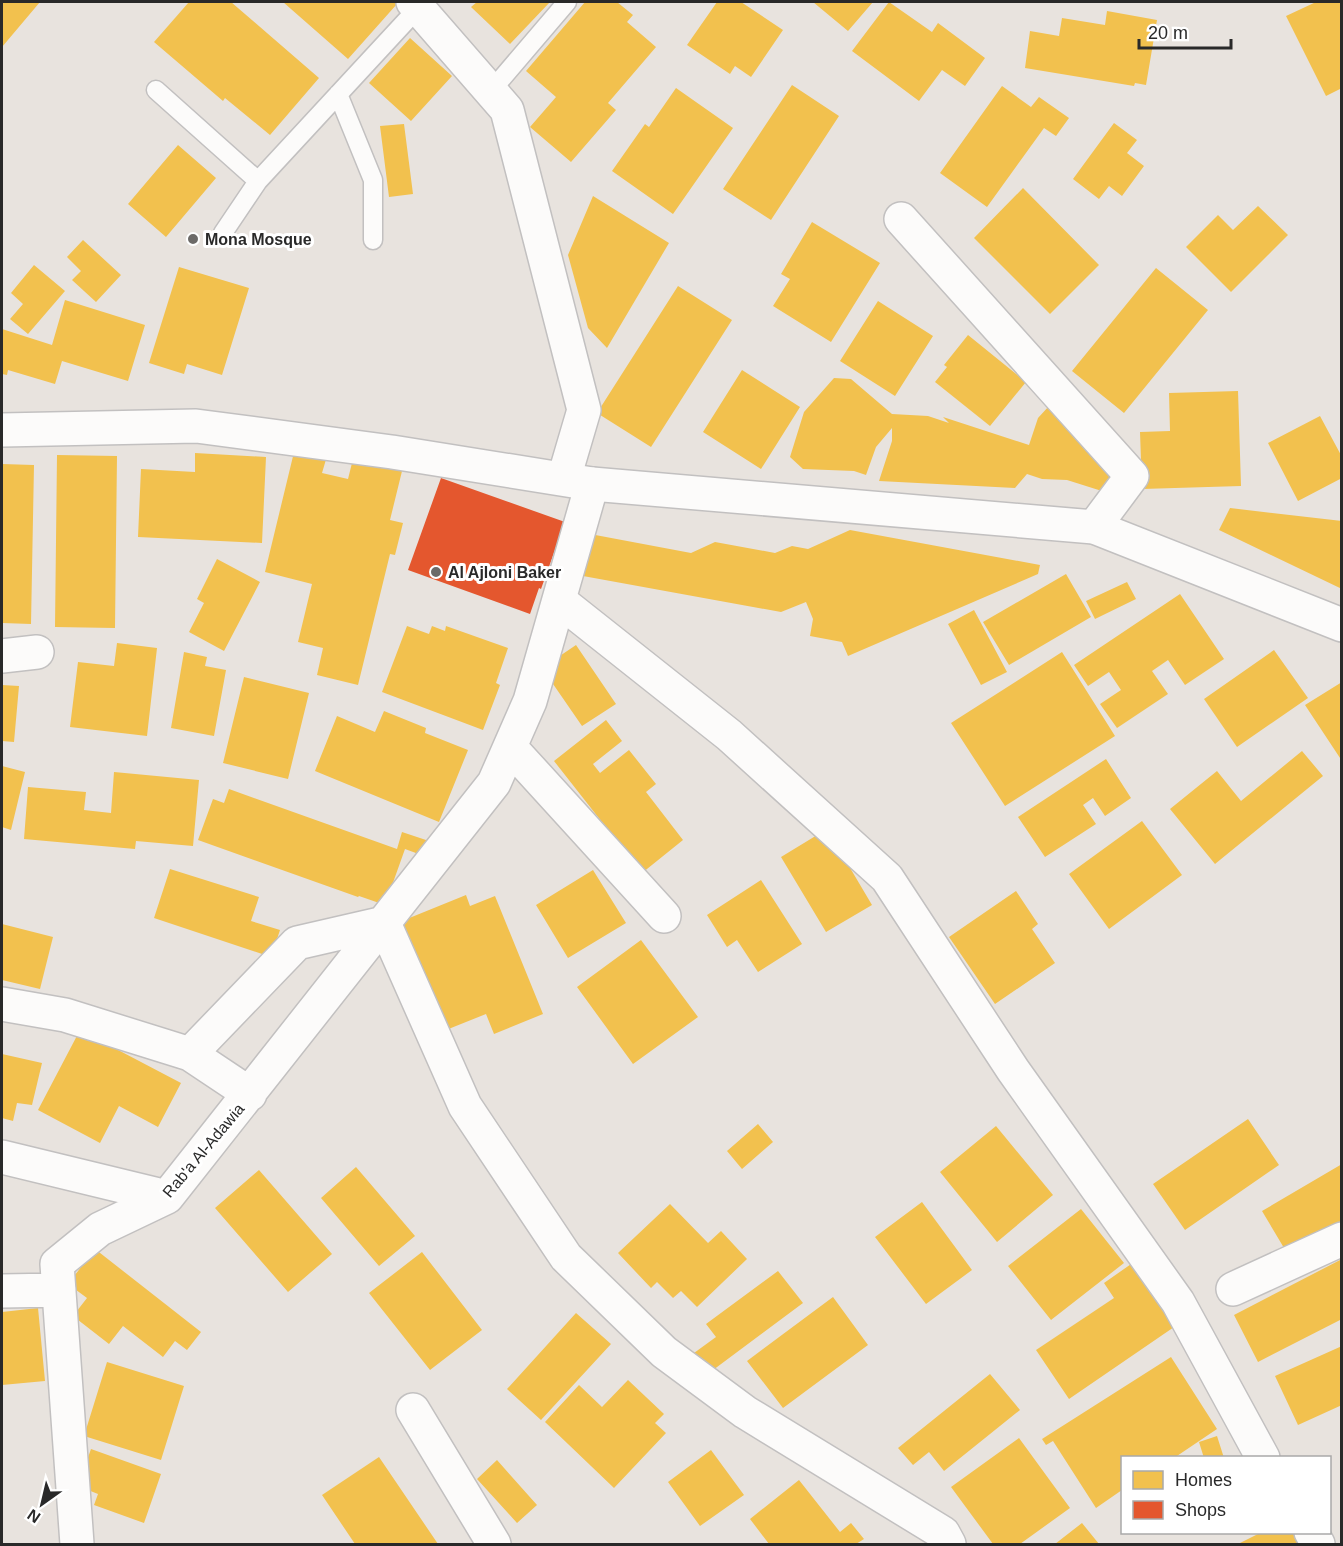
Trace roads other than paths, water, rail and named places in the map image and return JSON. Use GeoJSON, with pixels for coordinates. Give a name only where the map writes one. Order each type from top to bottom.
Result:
{"type":"FeatureCollection","features":[{"type":"Feature","properties":{"kind":"street","name":"Rab'a Al-Adawia"},"geometry":{"type":"LineString","coordinates":[[77,1545],[57,1264],[100,1229],[167,1197],[494,783],[530,701],[560,601],[578,481],[584,410],[507,110],[416,5]]}},
{"type":"Feature","properties":{"kind":"street"},"geometry":{"type":"LineString","coordinates":[[901,219],[1132,476],[1094,527]]}},
{"type":"Feature","properties":{"kind":"street"},"geometry":{"type":"LineString","coordinates":[[2,430],[196,426],[392,452],[578,481],[1094,527],[1341,626]]}},
{"type":"Feature","properties":{"kind":"street"},"geometry":{"type":"LineString","coordinates":[[560,601],[729,735],[887,878],[1013,1070],[1178,1302],[1262,1456]]}},
{"type":"Feature","properties":{"kind":"street"},"geometry":{"type":"LineString","coordinates":[[2,656],[37,652]]}},
{"type":"Feature","properties":{"kind":"street"},"geometry":{"type":"LineString","coordinates":[[510,747],[664,916]]}},
{"type":"Feature","properties":{"kind":"street"},"geometry":{"type":"LineString","coordinates":[[190,1054],[297,943],[384,922],[465,1106],[566,1257],[663,1352],[736,1405],[937,1541]]}},
{"type":"Feature","properties":{"kind":"street"},"geometry":{"type":"LineString","coordinates":[[2,1004],[64,1015],[190,1054],[250,1094]]}},
{"type":"Feature","properties":{"kind":"street"},"geometry":{"type":"LineString","coordinates":[[2,1156],[167,1197]]}},
{"type":"Feature","properties":{"kind":"street"},"geometry":{"type":"LineString","coordinates":[[1233,1289],[1341,1239]]}},
{"type":"Feature","properties":{"kind":"street"},"geometry":{"type":"LineString","coordinates":[[2,1291],[59,1290]]}},
{"type":"Feature","properties":{"kind":"street"},"geometry":{"type":"LineString","coordinates":[[413,1410],[494,1545]]}},
{"type":"Feature","properties":{"kind":"lane"},"geometry":{"type":"LineString","coordinates":[[491,91],[567,2]]}},
{"type":"Feature","properties":{"kind":"lane"},"geometry":{"type":"LineString","coordinates":[[222,233],[258,181],[416,5]]}},
{"type":"Feature","properties":{"kind":"lane"},"geometry":{"type":"LineString","coordinates":[[156,90],[258,181]]}},
{"type":"Feature","properties":{"kind":"lane"},"geometry":{"type":"LineString","coordinates":[[338,94],[373,180],[373,240]]}},
{"type":"Feature","properties":{"kind":"place","name":"Mona Mosque"},"geometry":{"type":"Point","coordinates":[193,239]}},
{"type":"Feature","properties":{"kind":"place","name":"Al Ajloni Baker"},"geometry":{"type":"Point","coordinates":[436,572]}}]}
